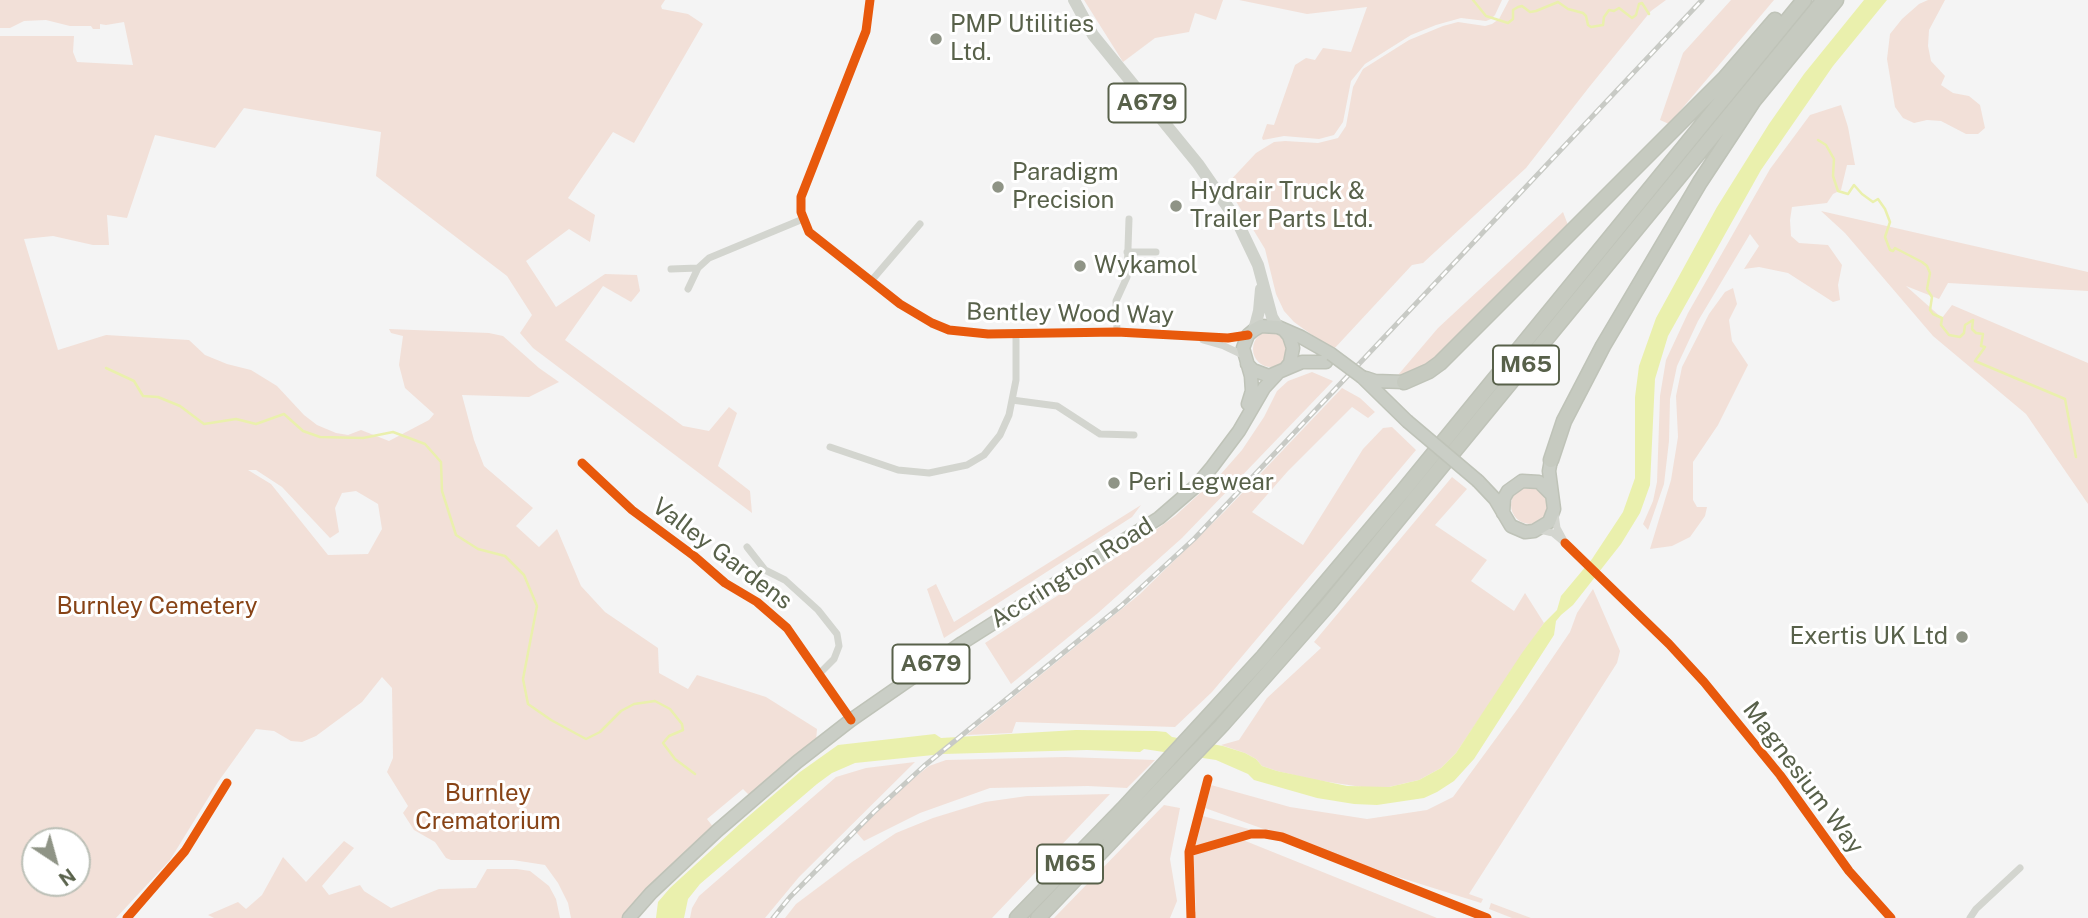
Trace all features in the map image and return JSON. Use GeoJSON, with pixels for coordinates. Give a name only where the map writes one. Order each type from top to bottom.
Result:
{"type":"FeatureCollection","features":[{"type":"Feature","properties":{"kind":"highway"},"geometry":{"type":"LineString","coordinates":[[1357,377],[1404,382],[1429,372],[1451,353],[1724,79],[1793,0]]}},
{"type":"Feature","properties":{"kind":"highway","name":"M65"},"geometry":{"type":"LineString","coordinates":[[1017,918],[1206,721],[1403,491],[1804,0]]}},
{"type":"Feature","properties":{"kind":"highway","name":"M65"},"geometry":{"type":"LineString","coordinates":[[1038,918],[1137,817],[1327,606],[1824,0]]}},
{"type":"Feature","properties":{"kind":"highway"},"geometry":{"type":"LineString","coordinates":[[1251,332],[1270,325],[1301,337],[1357,377],[1478,481],[1495,499],[1507,521],[1517,529],[1529,532],[1539,530],[1549,522],[1554,509],[1549,471],[1564,421],[1604,346],[1700,182],[1755,100],[1836,0]]}},
{"type":"Feature","properties":{"kind":"highway","name":"A679"},"geometry":{"type":"LineString","coordinates":[[1281,329],[1289,336],[1293,348],[1290,363],[1281,372]]}},
{"type":"Feature","properties":{"kind":"highway","name":"A679"},"geometry":{"type":"LineString","coordinates":[[1245,360],[1243,348],[1251,332]]}},
{"type":"Feature","properties":{"kind":"highway"},"geometry":{"type":"LineString","coordinates":[[1245,360],[1261,374],[1281,372],[1310,361],[1328,358]]}},
{"type":"Feature","properties":{"kind":"highway","name":"Accrington Road"},"geometry":{"type":"LineString","coordinates":[[1241,426],[1252,391],[1251,376],[1245,360]]}},
{"type":"Feature","properties":{"kind":"highway","name":"Accrington Road"},"geometry":{"type":"LineString","coordinates":[[629,918],[651,893],[717,831],[797,762],[851,720],[973,636],[1159,518],[1212,467],[1264,388],[1281,372]]}},
{"type":"Feature","properties":{"kind":"highway"},"geometry":{"type":"LineString","coordinates":[[1478,481],[1494,486],[1514,485],[1531,480],[1539,482],[1552,495]]}},
{"type":"Feature","properties":{"kind":"highway"},"geometry":{"type":"LineString","coordinates":[[1504,514],[1504,498],[1514,485]]}},
{"type":"Feature","properties":{"kind":"main road","name":"A679"},"geometry":{"type":"LineString","coordinates":[[1074,0],[1093,35],[1198,163],[1226,202],[1252,249],[1272,317],[1281,329]]}},
{"type":"Feature","properties":{"kind":"main road","name":"A679"},"geometry":{"type":"LineString","coordinates":[[1251,332],[1259,311],[1262,284]]}},
{"type":"Feature","properties":{"kind":"street"},"geometry":{"type":"LineString","coordinates":[[688,289],[698,268],[709,258],[803,219],[801,197],[866,31],[870,0]]}},
{"type":"Feature","properties":{"kind":"street","name":"Bentley Wood Way"},"geometry":{"type":"LineString","coordinates":[[803,219],[809,232],[900,304],[949,330],[1016,334],[1117,332],[1228,338],[1251,332]]}},
{"type":"Feature","properties":{"kind":"street"},"geometry":{"type":"LineString","coordinates":[[1117,332],[1116,301],[1127,277],[1129,219]]}},
{"type":"Feature","properties":{"kind":"street"},"geometry":{"type":"LineString","coordinates":[[872,281],[920,224]]}},
{"type":"Feature","properties":{"kind":"street"},"geometry":{"type":"LineString","coordinates":[[1127,252],[1156,252]]}},
{"type":"Feature","properties":{"kind":"street"},"geometry":{"type":"LineString","coordinates":[[671,269],[698,268]]}},
{"type":"Feature","properties":{"kind":"street"},"geometry":{"type":"LineString","coordinates":[[831,447],[898,470],[929,473],[967,466],[984,455],[1000,435],[1009,415],[1016,380],[1016,334]]}},
{"type":"Feature","properties":{"kind":"street","name":"Bentley Wood Way"},"geometry":{"type":"LineString","coordinates":[[1189,336],[1224,346],[1245,360]]}},
{"type":"Feature","properties":{"kind":"street"},"geometry":{"type":"LineString","coordinates":[[1012,400],[1057,406],[1100,434],[1134,435]]}},
{"type":"Feature","properties":{"kind":"street","name":"Valley Gardens"},"geometry":{"type":"LineString","coordinates":[[582,463],[632,510],[725,583],[757,602],[788,628],[851,720]]}},
{"type":"Feature","properties":{"kind":"street","name":"Magnesium Way"},"geometry":{"type":"LineString","coordinates":[[1554,509],[1558,528],[1565,542]]}},
{"type":"Feature","properties":{"kind":"street","name":"Magnesium Way"},"geometry":{"type":"LineString","coordinates":[[1539,530],[1553,533],[1565,542],[1669,644],[1746,731],[1849,871],[1891,918]]}},
{"type":"Feature","properties":{"kind":"street","name":"Valley Gardens"},"geometry":{"type":"LineString","coordinates":[[747,547],[765,570],[785,580],[818,610],[837,634],[839,646],[834,659],[820,673]]}},
{"type":"Feature","properties":{"kind":"street"},"geometry":{"type":"LineString","coordinates":[[1191,918],[1189,852],[1207,782]]}},
{"type":"Feature","properties":{"kind":"street"},"geometry":{"type":"LineString","coordinates":[[127,918],[169,872],[228,783]]}},
{"type":"Feature","properties":{"kind":"street"},"geometry":{"type":"LineString","coordinates":[[1970,918],[1976,909],[2020,868]]}},
{"type":"Feature","properties":{"kind":"green space"},"geometry":{"type":"Polygon","coordinates":[[[0,0],[665,0],[662,9],[688,14],[703,24],[634,143],[613,132],[568,198],[595,215],[590,242],[569,229],[526,261],[556,307],[605,274],[637,275],[640,291],[631,302],[603,286],[565,340],[683,426],[709,431],[729,407],[737,413],[718,466],[750,491],[752,513],[533,348],[520,333],[532,315],[507,276],[376,176],[381,132],[244,108],[215,148],[155,135],[127,218],[107,215],[109,245],[93,245],[53,236],[24,239],[58,350],[106,335],[189,340],[205,355],[251,370],[277,386],[304,415],[317,425],[336,433],[348,435],[361,430],[389,441],[429,420],[434,414],[405,388],[399,365],[403,336],[391,333],[389,329],[489,333],[503,336],[559,382],[529,397],[462,395],[484,466],[533,508],[516,526],[539,547],[557,529],[581,586],[605,612],[658,648],[659,673],[688,689],[697,675],[766,697],[817,729],[816,741],[750,796],[743,789],[707,819],[714,828],[663,873],[624,918],[571,918],[568,903],[545,865],[513,860],[451,860],[446,858],[435,842],[414,830],[403,813],[408,806],[387,772],[393,758],[392,688],[382,677],[362,702],[316,736],[302,742],[291,741],[274,731],[256,729],[218,782],[170,860],[116,918],[0,918],[0,36],[74,36],[73,52],[77,62],[133,65],[124,22],[100,24],[100,29],[93,29],[91,26],[70,26],[46,20],[24,21],[10,28],[0,28],[0,0]],[[248,470],[271,484],[328,555],[368,554],[382,529],[378,504],[356,491],[342,493],[335,508],[339,532],[330,538],[282,487],[256,470],[248,470]]]}},
{"type":"Feature","properties":{"kind":"green space"},"geometry":{"type":"Polygon","coordinates":[[[1084,0],[1223,0],[1216,20],[1195,13],[1189,32],[1155,38],[1123,62],[1084,0]]]}},
{"type":"Feature","properties":{"kind":"green space"},"geometry":{"type":"Polygon","coordinates":[[[1239,0],[1502,0],[1491,19],[1486,21],[1461,18],[1436,25],[1411,35],[1365,64],[1351,81],[1343,122],[1334,135],[1319,139],[1284,136],[1263,140],[1267,124],[1274,125],[1295,65],[1306,58],[1315,60],[1323,48],[1351,52],[1367,7],[1307,14],[1239,0]]]}},
{"type":"Feature","properties":{"kind":"green space"},"geometry":{"type":"Polygon","coordinates":[[[1509,0],[1666,0],[1651,11],[1526,168],[1423,263],[1412,265],[1333,350],[1294,322],[1284,311],[1276,294],[1265,249],[1226,185],[1256,153],[1274,142],[1318,143],[1338,138],[1346,126],[1353,87],[1363,69],[1409,40],[1443,26],[1458,22],[1485,26],[1492,24],[1499,19],[1509,0]]]}},
{"type":"Feature","properties":{"kind":"green space"},"geometry":{"type":"Polygon","coordinates":[[[1731,0],[1774,0],[1669,124],[1660,120],[1683,53],[1731,0]]]}},
{"type":"Feature","properties":{"kind":"green space"},"geometry":{"type":"Polygon","coordinates":[[[1928,0],[1945,0],[1929,30],[1931,61],[1945,76],[1941,85],[1953,93],[1969,96],[1980,105],[1985,128],[1978,134],[1966,134],[1941,121],[1914,123],[1903,118],[1895,107],[1887,59],[1890,34],[1902,19],[1928,0]]]}},
{"type":"Feature","properties":{"kind":"green space"},"geometry":{"type":"Polygon","coordinates":[[[1841,105],[1855,165],[1847,165],[1841,190],[1833,194],[1827,203],[1792,207],[1790,220],[1791,236],[1799,243],[1828,245],[1842,265],[1838,285],[1840,300],[1833,302],[1788,273],[1759,267],[1744,269],[1759,246],[1750,234],[1698,321],[1677,366],[1670,399],[1664,484],[1648,530],[1643,524],[1653,501],[1657,482],[1660,396],[1666,360],[1688,313],[1770,169],[1810,115],[1841,105]]]}},
{"type":"Feature","properties":{"kind":"green space"},"geometry":{"type":"Polygon","coordinates":[[[1821,211],[2088,272],[2088,291],[1948,283],[1939,299],[1906,286],[1942,318],[1952,305],[2088,363],[2088,504],[2026,414],[1933,336],[1845,233],[1821,211]]]}},
{"type":"Feature","properties":{"kind":"green space"},"geometry":{"type":"Polygon","coordinates":[[[1563,212],[1568,225],[1431,364],[1398,375],[1438,328],[1563,212]]]}},
{"type":"Feature","properties":{"kind":"green space"},"geometry":{"type":"Polygon","coordinates":[[[1733,288],[1737,304],[1729,320],[1732,341],[1748,365],[1718,425],[1693,462],[1693,500],[1697,507],[1707,507],[1705,516],[1690,537],[1672,546],[1650,549],[1671,480],[1678,437],[1676,396],[1682,367],[1709,314],[1725,292],[1733,288]]]}},
{"type":"Feature","properties":{"kind":"green space"},"geometry":{"type":"Polygon","coordinates":[[[1271,331],[1283,337],[1289,349],[1283,361],[1271,367],[1259,361],[1253,349],[1259,337],[1271,331]]]}},
{"type":"Feature","properties":{"kind":"green space"},"geometry":{"type":"Polygon","coordinates":[[[1312,372],[1333,381],[1182,538],[1098,613],[1011,684],[985,643],[1175,516],[1220,475],[1242,450],[1277,391],[1288,381],[1312,372]]]}},
{"type":"Feature","properties":{"kind":"green space"},"geometry":{"type":"Polygon","coordinates":[[[1342,388],[1360,398],[1375,412],[1368,418],[1352,407],[1288,471],[1252,512],[1303,545],[1363,449],[1383,428],[1392,427],[1416,450],[1212,692],[1175,727],[1016,722],[1012,733],[967,735],[1140,594],[1225,511],[1342,388]]]}},
{"type":"Feature","properties":{"kind":"green space"},"geometry":{"type":"Polygon","coordinates":[[[1452,477],[1467,489],[1435,525],[1487,560],[1471,581],[1514,611],[1525,593],[1544,623],[1456,753],[1441,768],[1419,780],[1389,787],[1362,787],[1277,771],[1262,766],[1245,753],[1221,745],[1239,740],[1267,698],[1321,648],[1314,642],[1452,477]]]}},
{"type":"Feature","properties":{"kind":"green space"},"geometry":{"type":"Polygon","coordinates":[[[1530,486],[1544,491],[1549,505],[1544,519],[1530,524],[1516,519],[1511,505],[1516,491],[1530,486]]]}},
{"type":"Feature","properties":{"kind":"green space"},"geometry":{"type":"Polygon","coordinates":[[[1141,505],[1132,517],[944,638],[927,589],[936,584],[954,622],[1141,505]]]}},
{"type":"Feature","properties":{"kind":"green space"},"geometry":{"type":"Polygon","coordinates":[[[1593,589],[1620,651],[1617,663],[1469,894],[1483,899],[1481,903],[1395,876],[1205,808],[1211,785],[1290,807],[1367,819],[1427,810],[1453,797],[1570,632],[1577,613],[1593,589]]]}},
{"type":"Feature","properties":{"kind":"green space"},"geometry":{"type":"Polygon","coordinates":[[[1065,757],[1155,760],[1127,788],[990,788],[920,813],[864,841],[856,832],[898,791],[929,766],[946,760],[1065,757]]]}},
{"type":"Feature","properties":{"kind":"green space"},"geometry":{"type":"Polygon","coordinates":[[[915,762],[799,877],[765,918],[690,918],[699,896],[836,777],[866,768],[915,762]]]}},
{"type":"Feature","properties":{"kind":"green space"},"geometry":{"type":"Polygon","coordinates":[[[1110,794],[992,918],[785,918],[796,904],[852,862],[896,833],[933,818],[985,802],[1027,796],[1110,794]]]}},
{"type":"Feature","properties":{"kind":"green space"},"geometry":{"type":"Polygon","coordinates":[[[1164,805],[1180,808],[1170,859],[1177,901],[1170,918],[1054,918],[1164,805]]]}},
{"type":"Feature","properties":{"kind":"green space"},"geometry":{"type":"Polygon","coordinates":[[[1203,816],[1259,832],[1195,848],[1203,816]]]}},
{"type":"Feature","properties":{"kind":"green space"},"geometry":{"type":"Polygon","coordinates":[[[1238,838],[1437,918],[1192,918],[1196,911],[1193,850],[1238,838]]]}},
{"type":"Feature","properties":{"kind":"green space"},"geometry":{"type":"Polygon","coordinates":[[[344,841],[354,848],[322,886],[329,895],[360,885],[364,891],[391,908],[439,889],[476,888],[487,869],[517,869],[530,871],[549,886],[556,899],[560,918],[214,918],[208,915],[238,902],[246,909],[262,895],[283,857],[306,882],[344,841]]]}},
{"type":"Feature","properties":{"kind":"green space"},"geometry":{"type":"Polygon","coordinates":[[[1491,903],[1531,918],[1512,918],[1489,909],[1491,903]]]}},
{"type":"Feature","properties":{"kind":"shaded area"},"geometry":{"type":"Polygon","coordinates":[[[1864,0],[1887,0],[1833,66],[1761,170],[1668,336],[1655,379],[1650,485],[1640,513],[1621,544],[1573,605],[1556,621],[1554,635],[1474,759],[1454,781],[1424,798],[1377,805],[1317,798],[1254,780],[1248,774],[1216,760],[1144,749],[1140,752],[1087,750],[943,754],[855,763],[832,773],[817,784],[700,884],[688,899],[684,918],[656,918],[658,902],[670,888],[800,772],[838,745],[935,734],[941,738],[1076,730],[1156,731],[1245,753],[1262,766],[1277,771],[1347,786],[1389,787],[1419,780],[1441,768],[1456,753],[1522,653],[1557,610],[1561,596],[1592,559],[1623,512],[1635,478],[1635,397],[1639,366],[1656,318],[1717,207],[1769,124],[1804,74],[1864,0]]]}},
{"type":"Feature","properties":{"kind":"waterway"},"geometry":{"type":"LineString","coordinates":[[1473,0],[1486,16],[1508,23],[1513,19],[1513,10],[1518,7],[1522,6],[1530,12],[1558,2],[1568,9],[1583,13],[1591,27],[1603,25],[1609,10],[1619,8],[1632,18],[1642,3],[1649,14]]}},
{"type":"Feature","properties":{"kind":"waterway"},"geometry":{"type":"LineString","coordinates":[[1818,140],[1826,145],[1834,159],[1833,176],[1838,191],[1848,194],[1854,185],[1873,202],[1878,199],[1890,222],[1885,237],[1890,250],[1895,248],[1927,266],[1930,273],[1927,289],[1932,297],[1930,310],[1942,318],[1941,325],[1949,335],[1960,337],[1964,333],[1965,325],[1973,320],[1972,329],[1983,334],[1981,346],[1985,347],[1975,361],[2065,399],[2076,457]]}},
{"type":"Feature","properties":{"kind":"waterway"},"geometry":{"type":"LineString","coordinates":[[106,368],[134,381],[143,396],[158,397],[180,406],[204,424],[236,419],[256,424],[284,414],[303,431],[320,437],[363,438],[393,432],[425,444],[441,462],[442,491],[456,535],[478,549],[505,556],[524,575],[537,606],[523,679],[528,704],[586,739],[600,732],[621,711],[634,704],[655,701],[670,709],[682,724],[683,730],[669,736],[663,743],[675,759],[695,774]]}},
{"type":"Feature","properties":{"kind":"railway"},"geometry":{"type":"LineString","coordinates":[[773,918],[790,897],[874,812],[924,766],[1121,606],[1194,539],[1702,0]]}},
{"type":"Feature","properties":{"kind":"cycle path"},"geometry":{"type":"LineString","coordinates":[[870,0],[866,31],[801,197],[801,212],[809,232],[900,304],[949,330],[988,334],[1117,332],[1228,338],[1248,335]]}},
{"type":"Feature","properties":{"kind":"cycle path"},"geometry":{"type":"LineString","coordinates":[[582,463],[632,510],[725,583],[757,602],[787,628],[851,720]]}},
{"type":"Feature","properties":{"kind":"cycle path"},"geometry":{"type":"LineString","coordinates":[[1565,543],[1669,644],[1704,682],[1780,775],[1849,871],[1891,918]]}},
{"type":"Feature","properties":{"kind":"cycle path"},"geometry":{"type":"LineString","coordinates":[[1191,918],[1189,852],[1208,779]]}},
{"type":"Feature","properties":{"kind":"cycle path"},"geometry":{"type":"LineString","coordinates":[[127,918],[185,851],[227,783]]}},
{"type":"Feature","properties":{"kind":"cycle path"},"geometry":{"type":"LineString","coordinates":[[1189,852],[1251,834],[1282,837],[1487,918]]}},
{"type":"Feature","properties":{"kind":"place","name":"PMP Utilities Ltd."},"geometry":{"type":"Point","coordinates":[936,39]}},
{"type":"Feature","properties":{"kind":"place","name":"Paradigm Precision"},"geometry":{"type":"Point","coordinates":[998,187]}},
{"type":"Feature","properties":{"kind":"place","name":"Hydrair Truck & Trailer Parts Ltd."},"geometry":{"type":"Point","coordinates":[1176,206]}},
{"type":"Feature","properties":{"kind":"place","name":"Wykamol"},"geometry":{"type":"Point","coordinates":[1080,266]}},
{"type":"Feature","properties":{"kind":"place","name":"Peri Legwear"},"geometry":{"type":"Point","coordinates":[1114,483]}},
{"type":"Feature","properties":{"kind":"place","name":"Exertis UK Ltd"},"geometry":{"type":"Point","coordinates":[1962,637]}},
{"type":"Feature","properties":{"kind":"park label","name":"Burnley Cemetery"},"geometry":{"type":"Point","coordinates":[157,607]}},
{"type":"Feature","properties":{"kind":"park label","name":"Burnley Crematorium"},"geometry":{"type":"Point","coordinates":[488,808]}}]}
